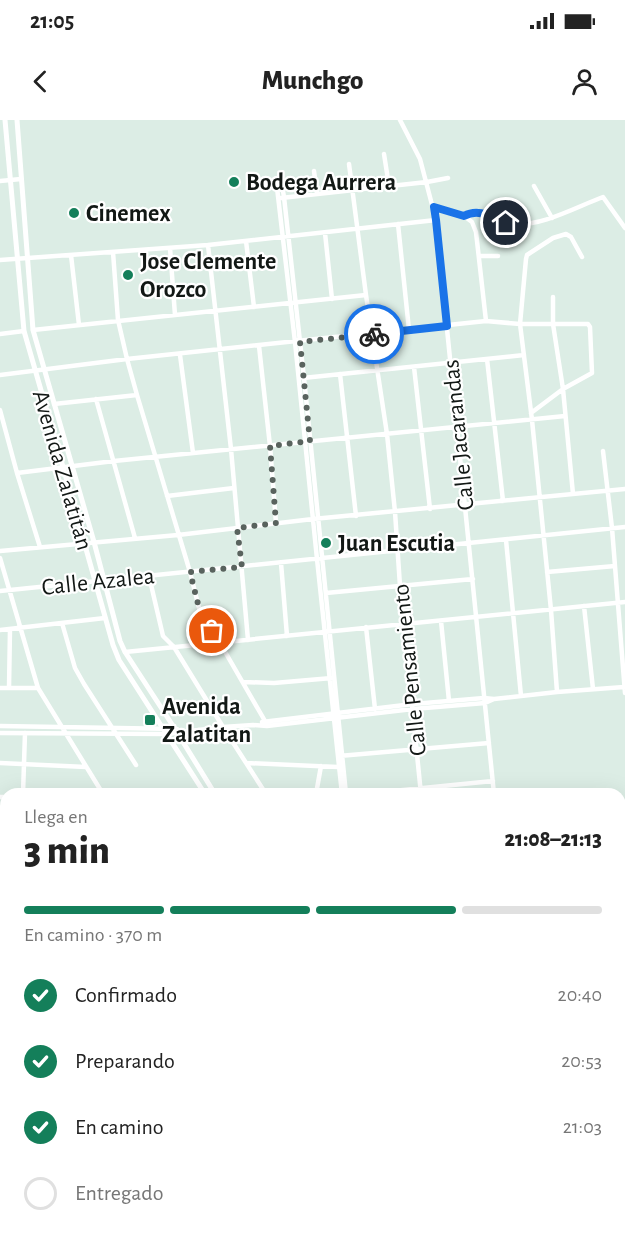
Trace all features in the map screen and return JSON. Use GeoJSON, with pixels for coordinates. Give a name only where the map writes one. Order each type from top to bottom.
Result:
{"type":"FeatureCollection","features":[{"type":"Feature","properties":{"kind":"street","name":"Avenida Zalatitán"},"geometry":{"type":"LineString","coordinates":[[6,120],[24,332],[112,645],[119,660],[201,788]]}},
{"type":"Feature","properties":{"kind":"street","name":"Avenida Zalatitán"},"geometry":{"type":"LineString","coordinates":[[17,120],[33,330],[120,641],[178,731],[211,788]]}},
{"type":"Feature","properties":{"kind":"street","name":"Calle Jacarandas"},"geometry":{"type":"LineString","coordinates":[[400,120],[420,159],[436,220],[494,788]]}},
{"type":"Feature","properties":{"kind":"street"},"geometry":{"type":"LineString","coordinates":[[384,154],[389,186]]}},
{"type":"Feature","properties":{"kind":"street","name":"Calle Pensamiento"},"geometry":{"type":"LineString","coordinates":[[349,164],[387,434],[421,788]]}},
{"type":"Feature","properties":{"kind":"street"},"geometry":{"type":"LineString","coordinates":[[314,171],[317,194]]}},
{"type":"Feature","properties":{"kind":"street"},"geometry":{"type":"LineString","coordinates":[[281,198],[448,178]]}},
{"type":"Feature","properties":{"kind":"street"},"geometry":{"type":"LineString","coordinates":[[0,181],[21,179]]}},
{"type":"Feature","properties":{"kind":"street"},"geometry":{"type":"LineString","coordinates":[[534,186],[552,218]]}},
{"type":"Feature","properties":{"kind":"street"},"geometry":{"type":"LineString","coordinates":[[464,216],[476,212],[513,224],[532,224],[603,197],[625,228]]}},
{"type":"Feature","properties":{"kind":"street"},"geometry":{"type":"LineString","coordinates":[[281,198],[288,236],[293,304]]}},
{"type":"Feature","properties":{"kind":"street"},"geometry":{"type":"LineString","coordinates":[[281,198],[282,237],[298,342],[343,788]]}},
{"type":"Feature","properties":{"kind":"street"},"geometry":{"type":"LineString","coordinates":[[434,207],[464,216],[472,222],[476,231],[486,321]]}},
{"type":"Feature","properties":{"kind":"street"},"geometry":{"type":"LineString","coordinates":[[0,260],[208,245],[436,220]]}},
{"type":"Feature","properties":{"kind":"street"},"geometry":{"type":"LineString","coordinates":[[398,224],[409,330]]}},
{"type":"Feature","properties":{"kind":"street"},"geometry":{"type":"LineString","coordinates":[[325,233],[332,299]]}},
{"type":"Feature","properties":{"kind":"street"},"geometry":{"type":"LineString","coordinates":[[556,692],[551,610],[520,324],[527,255],[553,238],[566,234],[572,237],[582,257]]}},
{"type":"Feature","properties":{"kind":"street"},"geometry":{"type":"LineString","coordinates":[[246,241],[254,307]]}},
{"type":"Feature","properties":{"kind":"street"},"geometry":{"type":"LineString","coordinates":[[208,245],[231,449],[248,640]]}},
{"type":"Feature","properties":{"kind":"street"},"geometry":{"type":"LineString","coordinates":[[170,248],[175,315]]}},
{"type":"Feature","properties":{"kind":"street"},"geometry":{"type":"LineString","coordinates":[[113,252],[118,320],[137,395],[200,612],[266,723]]}},
{"type":"Feature","properties":{"kind":"street"},"geometry":{"type":"LineString","coordinates":[[71,255],[79,325]]}},
{"type":"Feature","properties":{"kind":"street"},"geometry":{"type":"LineString","coordinates":[[479,256],[498,256]]}},
{"type":"Feature","properties":{"kind":"street"},"geometry":{"type":"LineString","coordinates":[[33,330],[366,296]]}},
{"type":"Feature","properties":{"kind":"street"},"geometry":{"type":"LineString","coordinates":[[553,297],[553,324],[573,494]]}},
{"type":"Feature","properties":{"kind":"street"},"geometry":{"type":"LineString","coordinates":[[0,375],[486,321],[520,324],[588,324],[592,373],[562,389],[531,413]]}},
{"type":"Feature","properties":{"kind":"street"},"geometry":{"type":"LineString","coordinates":[[0,334],[24,332]]}},
{"type":"Feature","properties":{"kind":"street"},"geometry":{"type":"LineString","coordinates":[[259,346],[276,523]]}},
{"type":"Feature","properties":{"kind":"street"},"geometry":{"type":"LineString","coordinates":[[180,355],[193,453]]}},
{"type":"Feature","properties":{"kind":"street"},"geometry":{"type":"LineString","coordinates":[[301,378],[524,355]]}},
{"type":"Feature","properties":{"kind":"street"},"geometry":{"type":"LineString","coordinates":[[488,359],[503,501]]}},
{"type":"Feature","properties":{"kind":"street"},"geometry":{"type":"LineString","coordinates":[[414,367],[430,509]]}},
{"type":"Feature","properties":{"kind":"street"},"geometry":{"type":"LineString","coordinates":[[340,374],[356,516]]}},
{"type":"Feature","properties":{"kind":"street"},"geometry":{"type":"LineString","coordinates":[[54,404],[137,395]]}},
{"type":"Feature","properties":{"kind":"street"},"geometry":{"type":"LineString","coordinates":[[96,399],[135,538]]}},
{"type":"Feature","properties":{"kind":"street"},"geometry":{"type":"LineString","coordinates":[[0,410],[40,548]]}},
{"type":"Feature","properties":{"kind":"street"},"geometry":{"type":"LineString","coordinates":[[17,473],[114,461],[565,416]]}},
{"type":"Feature","properties":{"kind":"street"},"geometry":{"type":"LineString","coordinates":[[0,441],[8,440]]}},
{"type":"Feature","properties":{"kind":"street"},"geometry":{"type":"LineString","coordinates":[[336,715],[375,708],[556,692],[593,689],[624,690],[612,528],[603,451]]}},
{"type":"Feature","properties":{"kind":"street"},"geometry":{"type":"LineString","coordinates":[[167,496],[234,488]]}},
{"type":"Feature","properties":{"kind":"street"},"geometry":{"type":"LineString","coordinates":[[0,551],[625,489]]}},
{"type":"Feature","properties":{"kind":"street","name":"Calle Azalea"},"geometry":{"type":"LineString","coordinates":[[0,591],[625,527]]}},
{"type":"Feature","properties":{"kind":"street"},"geometry":{"type":"LineString","coordinates":[[506,540],[521,696]]}},
{"type":"Feature","properties":{"kind":"street"},"geometry":{"type":"LineString","coordinates":[[0,558],[38,688],[99,788]]}},
{"type":"Feature","properties":{"kind":"street"},"geometry":{"type":"LineString","coordinates":[[319,559],[326,593],[327,631]]}},
{"type":"Feature","properties":{"kind":"street"},"geometry":{"type":"LineString","coordinates":[[281,563],[287,636]]}},
{"type":"Feature","properties":{"kind":"street"},"geometry":{"type":"LineString","coordinates":[[547,572],[615,566]]}},
{"type":"Feature","properties":{"kind":"street"},"geometry":{"type":"LineString","coordinates":[[148,576],[162,636],[162,648]]}},
{"type":"Feature","properties":{"kind":"street"},"geometry":{"type":"LineString","coordinates":[[326,593],[473,579]]}},
{"type":"Feature","properties":{"kind":"street"},"geometry":{"type":"LineString","coordinates":[[125,652],[625,602]]}},
{"type":"Feature","properties":{"kind":"street"},"geometry":{"type":"LineString","coordinates":[[584,606],[593,689]]}},
{"type":"Feature","properties":{"kind":"street"},"geometry":{"type":"LineString","coordinates":[[0,630],[105,618]]}},
{"type":"Feature","properties":{"kind":"street"},"geometry":{"type":"LineString","coordinates":[[441,621],[449,701]]}},
{"type":"Feature","properties":{"kind":"street"},"geometry":{"type":"LineString","coordinates":[[62,623],[75,668],[136,765]]}},
{"type":"Feature","properties":{"kind":"street"},"geometry":{"type":"LineString","coordinates":[[366,627],[375,708]]}},
{"type":"Feature","properties":{"kind":"street"},"geometry":{"type":"LineString","coordinates":[[9,688],[10,629]]}},
{"type":"Feature","properties":{"kind":"street"},"geometry":{"type":"LineString","coordinates":[[162,636],[174,647],[262,788]]}},
{"type":"Feature","properties":{"kind":"street"},"geometry":{"type":"LineString","coordinates":[[243,682],[284,682],[332,678]]}},
{"type":"Feature","properties":{"kind":"street"},"geometry":{"type":"LineString","coordinates":[[0,688],[38,688]]}},
{"type":"Feature","properties":{"kind":"street"},"geometry":{"type":"LineString","coordinates":[[0,733],[165,732],[254,725],[449,701],[485,700]]}},
{"type":"Feature","properties":{"kind":"street"},"geometry":{"type":"LineString","coordinates":[[0,726],[165,732]]}},
{"type":"Feature","properties":{"kind":"street"},"geometry":{"type":"LineString","coordinates":[[23,788],[26,726]]}},
{"type":"Feature","properties":{"kind":"street"},"geometry":{"type":"LineString","coordinates":[[340,756],[489,743]]}},
{"type":"Feature","properties":{"kind":"street"},"geometry":{"type":"LineString","coordinates":[[340,756],[338,767],[343,788]]}},
{"type":"Feature","properties":{"kind":"street"},"geometry":{"type":"LineString","coordinates":[[246,763],[338,767]]}},
{"type":"Feature","properties":{"kind":"street"},"geometry":{"type":"LineString","coordinates":[[0,764],[86,767]]}},
{"type":"Feature","properties":{"kind":"street"},"geometry":{"type":"LineString","coordinates":[[317,788],[321,766]]}},
{"type":"Feature","properties":{"kind":"street"},"geometry":{"type":"LineString","coordinates":[[443,788],[493,781]]}},
{"type":"Feature","properties":{"kind":"way so far"},"geometry":{"type":"LineString","coordinates":[[212,631],[200,612],[190,572],[242,567],[237,528],[276,523],[270,446],[310,441],[300,342],[374,334]]}},
{"type":"Feature","properties":{"kind":"place","name":"Bodega Aurrera"},"geometry":{"type":"Point","coordinates":[234,182]}},
{"type":"Feature","properties":{"kind":"place","name":"Cinemex"},"geometry":{"type":"Point","coordinates":[74,213]}},
{"type":"Feature","properties":{"kind":"place","name":"Jose Clemente Orozco"},"geometry":{"type":"Point","coordinates":[128,275]}},
{"type":"Feature","properties":{"kind":"place","name":"Juan Escutia"},"geometry":{"type":"Point","coordinates":[326,543]}},
{"type":"Feature","properties":{"kind":"place","name":"Avenida Zalatitan"},"geometry":{"type":"Point","coordinates":[150,720]}},
{"type":"Feature","properties":{"kind":"route"},"geometry":{"type":"LineString","coordinates":[[374,334],[447,326],[434,207],[464,216],[476,212],[486,214],[506,223]]}}]}
